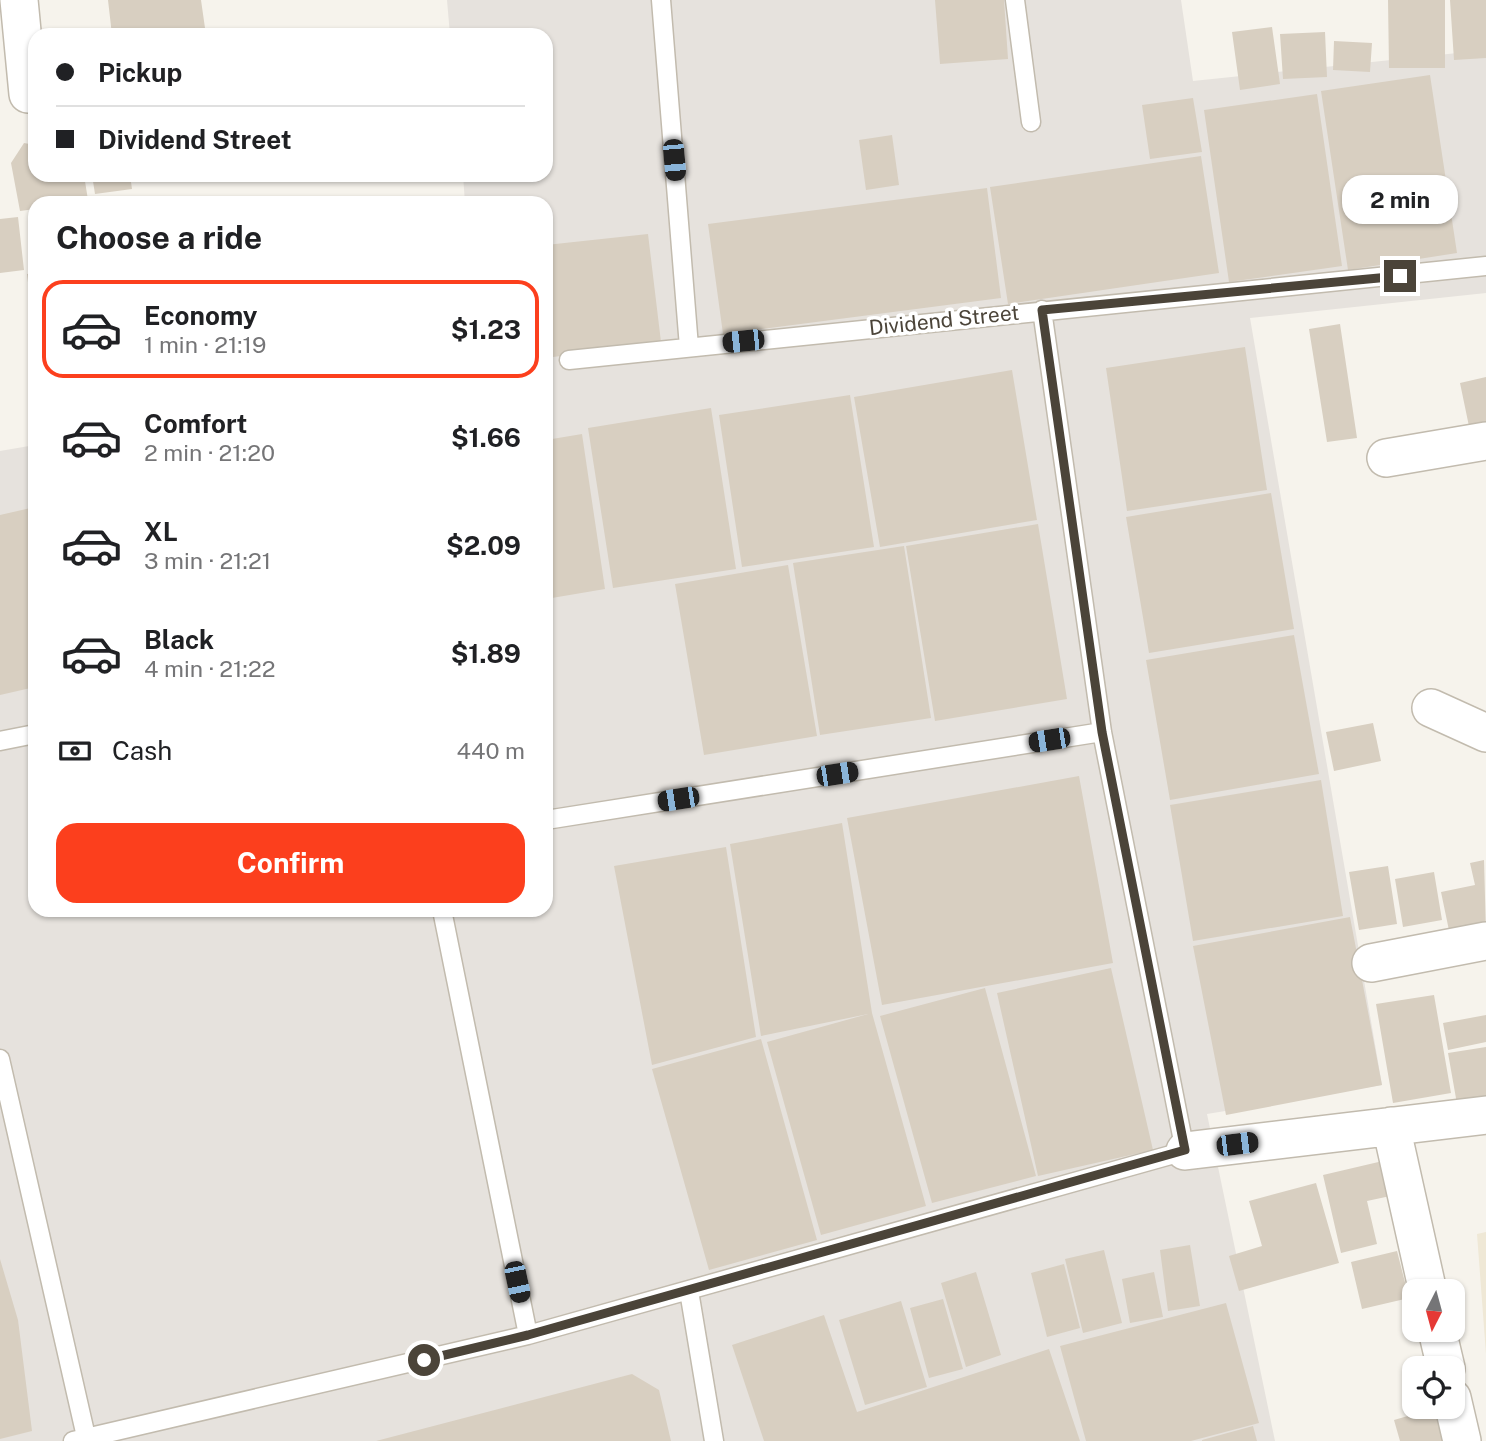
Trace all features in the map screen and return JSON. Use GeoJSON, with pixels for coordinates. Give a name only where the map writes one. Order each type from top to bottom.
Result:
{"type":"FeatureCollection","features":[{"type":"Feature","properties":{"kind":"street"},"geometry":{"type":"LineString","coordinates":[[19,0],[28,94]]}},
{"type":"Feature","properties":{"kind":"street"},"geometry":{"type":"LineString","coordinates":[[1385,458],[1486,441]]}},
{"type":"Feature","properties":{"kind":"street"},"geometry":{"type":"LineString","coordinates":[[1431,708],[1486,733]]}},
{"type":"Feature","properties":{"kind":"street"},"geometry":{"type":"LineString","coordinates":[[1371,963],[1486,941]]}},
{"type":"Feature","properties":{"kind":"street"},"geometry":{"type":"LineString","coordinates":[[1185,1150],[1486,1115]]}},
{"type":"Feature","properties":{"kind":"street"},"geometry":{"type":"LineString","coordinates":[[1391,1126],[1425,1279]]}},
{"type":"Feature","properties":{"kind":"street"},"geometry":{"type":"LineString","coordinates":[[1457,1419],[1462,1441]]}},
{"type":"Feature","properties":{"kind":"lane"},"geometry":{"type":"LineString","coordinates":[[661,0],[689,346]]}},
{"type":"Feature","properties":{"kind":"lane"},"geometry":{"type":"LineString","coordinates":[[1015,0],[1031,122]]}},
{"type":"Feature","properties":{"kind":"lane","name":"Dividend Street"},"geometry":{"type":"LineString","coordinates":[[569,360],[1486,266]]}},
{"type":"Feature","properties":{"kind":"lane"},"geometry":{"type":"LineString","coordinates":[[0,1059],[82,1440],[528,1335],[1185,1150],[1102,732],[1042,310]]}},
{"type":"Feature","properties":{"kind":"lane"},"geometry":{"type":"LineString","coordinates":[[553,819],[1102,732]]}},
{"type":"Feature","properties":{"kind":"lane"},"geometry":{"type":"LineString","coordinates":[[0,741],[28,735]]}},
{"type":"Feature","properties":{"kind":"lane"},"geometry":{"type":"LineString","coordinates":[[443,917],[528,1335]]}},
{"type":"Feature","properties":{"kind":"lane"},"geometry":{"type":"LineString","coordinates":[[689,1291],[714,1441]]}},
{"type":"Feature","properties":{"kind":"shaded area"},"geometry":{"type":"Polygon","coordinates":[[[447,0],[1181,0],[1193,81],[1486,50],[1486,293],[1250,318],[1382,1085],[1207,1114],[1275,1441],[0,1441],[0,451],[28,446],[28,917],[553,917],[553,196],[464,196],[464,182],[553,182],[553,28],[449,28],[447,0]]]}},
{"type":"Feature","properties":{"kind":"shaded area"},"geometry":{"type":"Polygon","coordinates":[[[1486,1232],[1486,1354],[1477,1234],[1486,1232]]]}},
{"type":"Feature","properties":{"kind":"building"},"geometry":{"type":"Polygon","coordinates":[[[108,0],[201,0],[205,28],[111,28],[108,0]]]}},
{"type":"Feature","properties":{"kind":"building"},"geometry":{"type":"Polygon","coordinates":[[[935,0],[1004,0],[1008,59],[940,64],[935,0]]]}},
{"type":"Feature","properties":{"kind":"building"},"geometry":{"type":"Polygon","coordinates":[[[1388,0],[1445,0],[1445,68],[1389,68],[1388,0]]]}},
{"type":"Feature","properties":{"kind":"building"},"geometry":{"type":"Polygon","coordinates":[[[1450,0],[1486,0],[1486,58],[1454,60],[1450,0]]]}},
{"type":"Feature","properties":{"kind":"building"},"geometry":{"type":"Polygon","coordinates":[[[1272,27],[1280,84],[1240,90],[1232,32],[1272,27]]]}},
{"type":"Feature","properties":{"kind":"building"},"geometry":{"type":"Polygon","coordinates":[[[1325,32],[1327,77],[1283,79],[1280,34],[1325,32]]]}},
{"type":"Feature","properties":{"kind":"building"},"geometry":{"type":"Polygon","coordinates":[[[1334,41],[1372,43],[1370,72],[1333,70],[1334,41]]]}},
{"type":"Feature","properties":{"kind":"building"},"geometry":{"type":"Polygon","coordinates":[[[1430,75],[1457,253],[1348,270],[1321,91],[1430,75]]]}},
{"type":"Feature","properties":{"kind":"building"},"geometry":{"type":"Polygon","coordinates":[[[1317,94],[1342,266],[1229,282],[1204,110],[1317,94]]]}},
{"type":"Feature","properties":{"kind":"building"},"geometry":{"type":"Polygon","coordinates":[[[1193,98],[1202,152],[1150,159],[1142,105],[1193,98]]]}},
{"type":"Feature","properties":{"kind":"building"},"geometry":{"type":"Polygon","coordinates":[[[892,135],[899,185],[866,190],[859,140],[892,135]]]}},
{"type":"Feature","properties":{"kind":"building"},"geometry":{"type":"Polygon","coordinates":[[[24,143],[28,144],[28,182],[85,182],[87,196],[28,196],[28,210],[20,211],[11,163],[24,143]]]}},
{"type":"Feature","properties":{"kind":"building"},"geometry":{"type":"Polygon","coordinates":[[[1201,156],[1219,273],[1008,304],[990,187],[1201,156]]]}},
{"type":"Feature","properties":{"kind":"building"},"geometry":{"type":"Polygon","coordinates":[[[93,182],[131,182],[132,189],[95,194],[93,182]]]}},
{"type":"Feature","properties":{"kind":"building"},"geometry":{"type":"Polygon","coordinates":[[[987,188],[1001,298],[723,334],[708,224],[987,188]]]}},
{"type":"Feature","properties":{"kind":"building"},"geometry":{"type":"Polygon","coordinates":[[[18,217],[24,270],[0,273],[0,219],[18,217]]]}},
{"type":"Feature","properties":{"kind":"building"},"geometry":{"type":"Polygon","coordinates":[[[648,234],[661,342],[553,357],[553,244],[648,234]]]}},
{"type":"Feature","properties":{"kind":"building"},"geometry":{"type":"Polygon","coordinates":[[[1340,324],[1357,438],[1327,442],[1309,329],[1340,324]]]}},
{"type":"Feature","properties":{"kind":"building"},"geometry":{"type":"Polygon","coordinates":[[[1245,347],[1267,490],[1127,511],[1106,368],[1245,347]]]}},
{"type":"Feature","properties":{"kind":"building"},"geometry":{"type":"Polygon","coordinates":[[[1012,370],[1037,520],[880,547],[854,397],[1012,370]]]}},
{"type":"Feature","properties":{"kind":"building"},"geometry":{"type":"Polygon","coordinates":[[[1486,377],[1486,434],[1471,436],[1460,383],[1486,377]]]}},
{"type":"Feature","properties":{"kind":"building"},"geometry":{"type":"Polygon","coordinates":[[[850,395],[874,547],[742,567],[719,415],[850,395]]]}},
{"type":"Feature","properties":{"kind":"building"},"geometry":{"type":"Polygon","coordinates":[[[711,408],[736,569],[613,588],[588,428],[711,408]]]}},
{"type":"Feature","properties":{"kind":"building"},"geometry":{"type":"Polygon","coordinates":[[[582,434],[605,589],[553,598],[553,439],[582,434]]]}},
{"type":"Feature","properties":{"kind":"building"},"geometry":{"type":"Polygon","coordinates":[[[1271,493],[1294,629],[1149,653],[1126,517],[1271,493]]]}},
{"type":"Feature","properties":{"kind":"building"},"geometry":{"type":"Polygon","coordinates":[[[28,509],[28,689],[0,695],[0,515],[28,509]]]}},
{"type":"Feature","properties":{"kind":"building"},"geometry":{"type":"Polygon","coordinates":[[[1038,524],[1067,699],[935,721],[906,546],[1038,524]]]}},
{"type":"Feature","properties":{"kind":"building"},"geometry":{"type":"Polygon","coordinates":[[[904,546],[931,718],[820,735],[793,563],[904,546]]]}},
{"type":"Feature","properties":{"kind":"building"},"geometry":{"type":"Polygon","coordinates":[[[788,565],[817,736],[704,755],[675,584],[788,565]]]}},
{"type":"Feature","properties":{"kind":"building"},"geometry":{"type":"Polygon","coordinates":[[[1294,635],[1319,774],[1170,800],[1146,660],[1294,635]]]}},
{"type":"Feature","properties":{"kind":"building"},"geometry":{"type":"Polygon","coordinates":[[[1373,723],[1381,761],[1334,771],[1326,732],[1373,723]]]}},
{"type":"Feature","properties":{"kind":"building"},"geometry":{"type":"Polygon","coordinates":[[[1079,776],[1113,963],[882,1005],[847,818],[1079,776]]]}},
{"type":"Feature","properties":{"kind":"building"},"geometry":{"type":"Polygon","coordinates":[[[1321,780],[1343,916],[1193,941],[1170,805],[1321,780]]]}},
{"type":"Feature","properties":{"kind":"building"},"geometry":{"type":"Polygon","coordinates":[[[842,823],[872,1013],[926,1206],[821,1235],[767,1042],[868,1014],[761,1036],[730,844],[842,823]]]}},
{"type":"Feature","properties":{"kind":"building"},"geometry":{"type":"Polygon","coordinates":[[[726,847],[756,1037],[652,1065],[614,866],[726,847]]]}},
{"type":"Feature","properties":{"kind":"building"},"geometry":{"type":"Polygon","coordinates":[[[1484,860],[1486,933],[1451,940],[1441,892],[1475,885],[1470,863],[1484,860]]]}},
{"type":"Feature","properties":{"kind":"building"},"geometry":{"type":"Polygon","coordinates":[[[1388,866],[1397,924],[1359,930],[1349,872],[1388,866]]]}},
{"type":"Feature","properties":{"kind":"building"},"geometry":{"type":"Polygon","coordinates":[[[1434,872],[1442,920],[1403,927],[1395,879],[1434,872]]]}},
{"type":"Feature","properties":{"kind":"building"},"geometry":{"type":"Polygon","coordinates":[[[1350,917],[1382,1085],[1226,1115],[1193,946],[1350,917]]]}},
{"type":"Feature","properties":{"kind":"building"},"geometry":{"type":"Polygon","coordinates":[[[1111,968],[1153,1150],[1038,1176],[997,993],[1111,968]]]}},
{"type":"Feature","properties":{"kind":"building"},"geometry":{"type":"Polygon","coordinates":[[[985,988],[1036,1176],[932,1203],[880,1016],[985,988]]]}},
{"type":"Feature","properties":{"kind":"building"},"geometry":{"type":"Polygon","coordinates":[[[1434,995],[1451,1093],[1393,1103],[1376,1004],[1434,995]]]}},
{"type":"Feature","properties":{"kind":"building"},"geometry":{"type":"Polygon","coordinates":[[[1486,1015],[1486,1042],[1448,1050],[1443,1023],[1486,1015]]]}},
{"type":"Feature","properties":{"kind":"building"},"geometry":{"type":"Polygon","coordinates":[[[761,1039],[817,1240],[709,1270],[652,1069],[761,1039]]]}},
{"type":"Feature","properties":{"kind":"building"},"geometry":{"type":"Polygon","coordinates":[[[1486,1047],[1486,1099],[1457,1104],[1448,1053],[1486,1047]]]}},
{"type":"Feature","properties":{"kind":"building"},"geometry":{"type":"Polygon","coordinates":[[[1387,1160],[1395,1195],[1367,1201],[1377,1244],[1341,1253],[1323,1175],[1387,1160]]]}},
{"type":"Feature","properties":{"kind":"building"},"geometry":{"type":"Polygon","coordinates":[[[1316,1183],[1339,1263],[1239,1291],[1229,1256],[1262,1246],[1249,1201],[1316,1183]]]}},
{"type":"Feature","properties":{"kind":"building"},"geometry":{"type":"Polygon","coordinates":[[[1190,1245],[1200,1306],[1168,1311],[1160,1250],[1190,1245]]]}},
{"type":"Feature","properties":{"kind":"building"},"geometry":{"type":"Polygon","coordinates":[[[1104,1250],[1122,1323],[1083,1333],[1065,1259],[1104,1250]]]}},
{"type":"Feature","properties":{"kind":"building"},"geometry":{"type":"Polygon","coordinates":[[[1397,1251],[1404,1279],[1402,1279],[1402,1300],[1362,1309],[1351,1262],[1397,1251]]]}},
{"type":"Feature","properties":{"kind":"building"},"geometry":{"type":"Polygon","coordinates":[[[0,1259],[18,1320],[32,1431],[0,1439],[0,1259]]]}},
{"type":"Feature","properties":{"kind":"building"},"geometry":{"type":"Polygon","coordinates":[[[1064,1264],[1080,1328],[1047,1337],[1031,1273],[1064,1264]]]}},
{"type":"Feature","properties":{"kind":"building"},"geometry":{"type":"Polygon","coordinates":[[[976,1272],[1001,1355],[966,1367],[941,1283],[976,1272]]]}},
{"type":"Feature","properties":{"kind":"building"},"geometry":{"type":"Polygon","coordinates":[[[1154,1272],[1163,1317],[1130,1323],[1122,1279],[1154,1272]]]}},
{"type":"Feature","properties":{"kind":"building"},"geometry":{"type":"Polygon","coordinates":[[[943,1299],[963,1369],[929,1378],[910,1308],[943,1299]]]}},
{"type":"Feature","properties":{"kind":"building"},"geometry":{"type":"Polygon","coordinates":[[[901,1301],[927,1387],[865,1405],[839,1320],[901,1301]]]}},
{"type":"Feature","properties":{"kind":"building"},"geometry":{"type":"Polygon","coordinates":[[[1226,1303],[1259,1423],[1191,1441],[1086,1441],[1060,1346],[1226,1303]]]}},
{"type":"Feature","properties":{"kind":"building"},"geometry":{"type":"Polygon","coordinates":[[[824,1315],[857,1412],[1049,1349],[1080,1441],[764,1441],[732,1345],[824,1315]]]}},
{"type":"Feature","properties":{"kind":"building"},"geometry":{"type":"Polygon","coordinates":[[[632,1374],[659,1390],[671,1441],[376,1441],[632,1374]]]}},
{"type":"Feature","properties":{"kind":"building"},"geometry":{"type":"Polygon","coordinates":[[[1402,1418],[1445,1419],[1456,1441],[1400,1441],[1394,1420],[1402,1418]]]}},
{"type":"Feature","properties":{"kind":"building"},"geometry":{"type":"Polygon","coordinates":[[[1253,1426],[1257,1441],[1202,1441],[1202,1440],[1253,1426]]]}},
{"type":"Feature","properties":{"kind":"route"},"geometry":{"type":"LineString","coordinates":[[424,1360],[715,1284],[1185,1150],[1102,732],[1042,310],[1400,276]]}}]}
